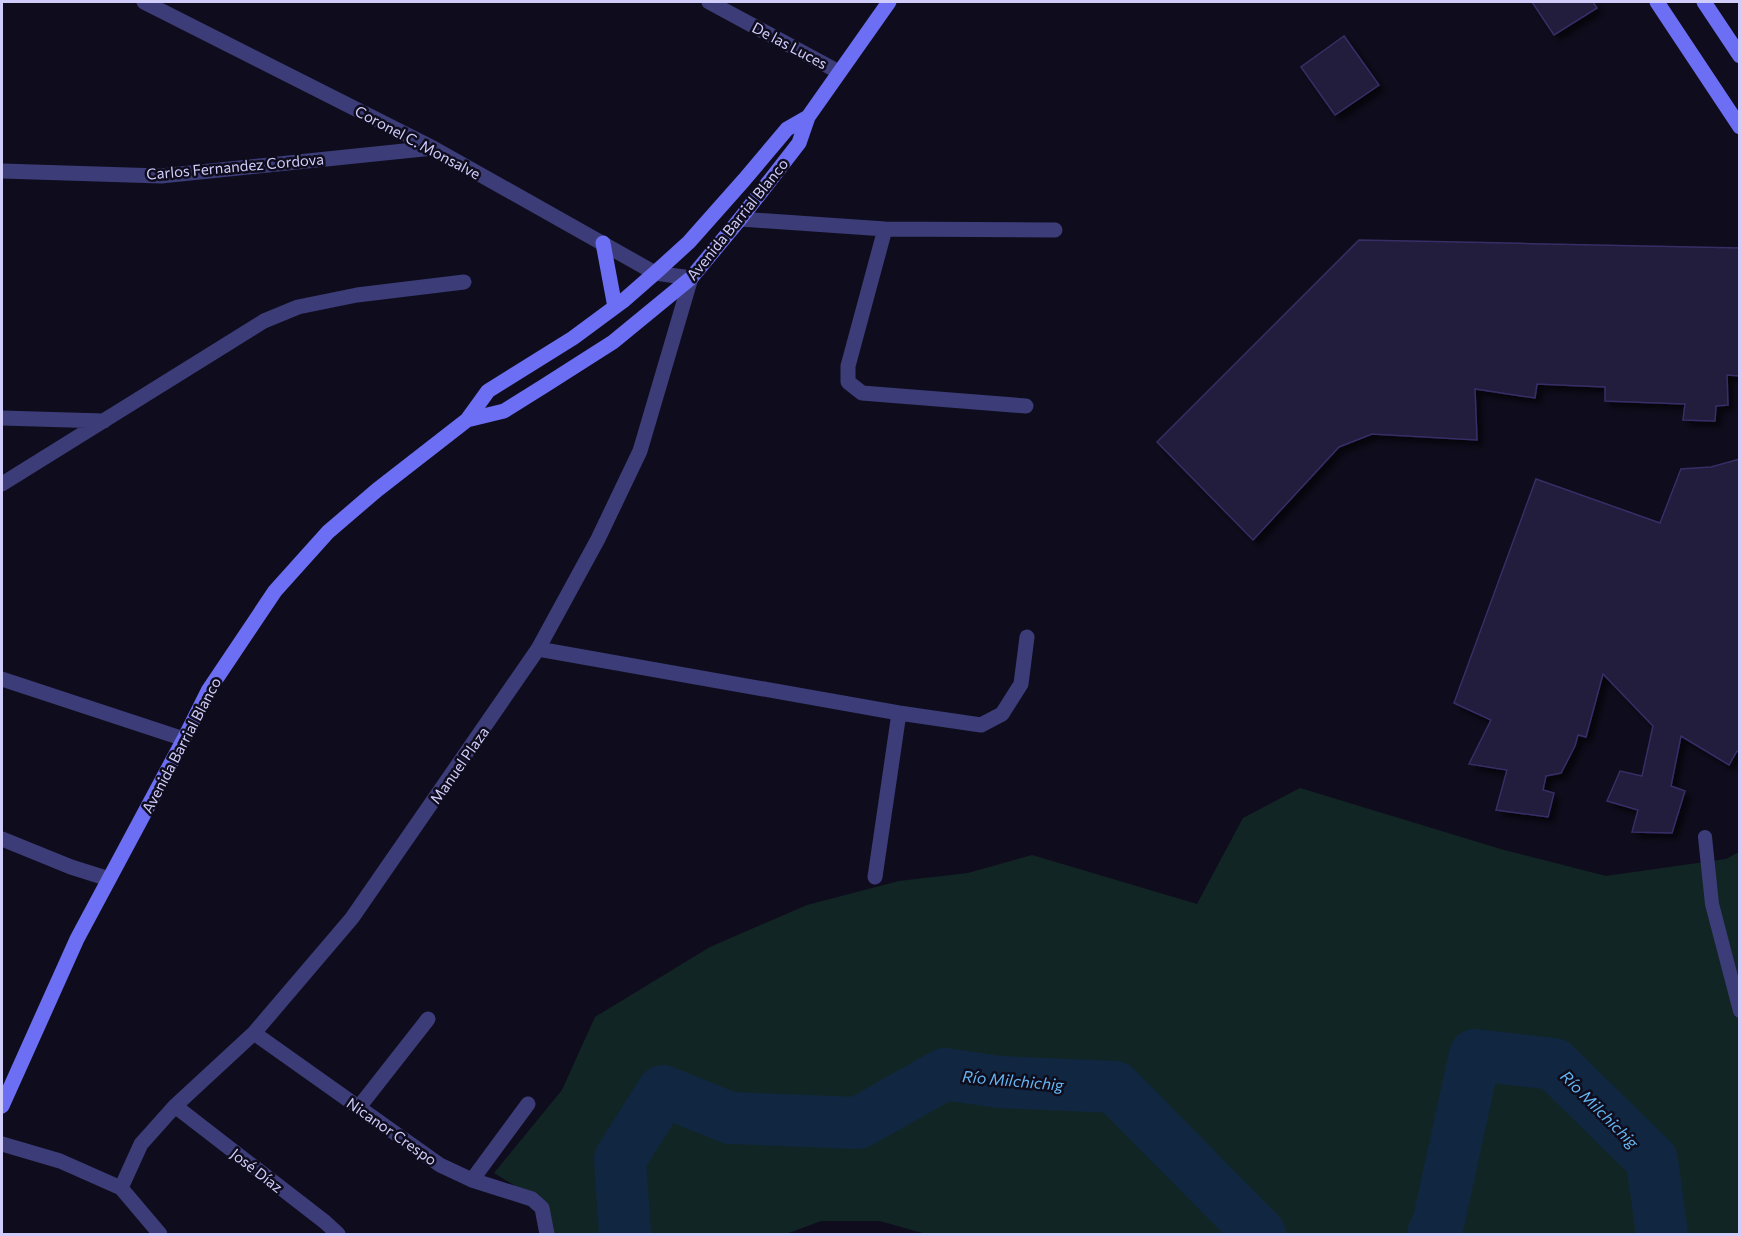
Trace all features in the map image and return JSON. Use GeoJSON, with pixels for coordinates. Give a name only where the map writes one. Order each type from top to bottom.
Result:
{"type":"FeatureCollection","features":[{"type":"Feature","properties":{"kind":"street","name":"Coronel C. Monsalve"},"geometry":{"type":"LineString","coordinates":[[144,2],[433,148],[655,273],[691,278]]}},
{"type":"Feature","properties":{"kind":"street","name":"De las Luces"},"geometry":{"type":"LineString","coordinates":[[709,2],[839,72]]}},
{"type":"Feature","properties":{"kind":"street","name":"Avenida Barrial Blanco"},"geometry":{"type":"LineString","coordinates":[[467,420],[504,411],[554,380],[613,342],[691,278],[800,143],[808,117],[889,2]]}},
{"type":"Feature","properties":{"kind":"street"},"geometry":{"type":"LineString","coordinates":[[1657,2],[1740,127]]}},
{"type":"Feature","properties":{"kind":"street"},"geometry":{"type":"LineString","coordinates":[[1704,2],[1740,56]]}},
{"type":"Feature","properties":{"kind":"street","name":"Avenida Barrial Blanco"},"geometry":{"type":"LineString","coordinates":[[2,1106],[77,939],[184,739],[207,691],[275,591],[328,532],[377,490],[467,420],[488,391],[573,338],[655,273],[689,242],[787,129],[808,117]]}},
{"type":"Feature","properties":{"kind":"street","name":"Carlos Fernandez Cordova"},"geometry":{"type":"LineString","coordinates":[[2,171],[161,176],[433,148]]}},
{"type":"Feature","properties":{"kind":"street"},"geometry":{"type":"LineString","coordinates":[[740,219],[885,229],[1055,230]]}},
{"type":"Feature","properties":{"kind":"street"},"geometry":{"type":"LineString","coordinates":[[885,229],[848,366],[848,382],[862,393],[1026,406]]}},
{"type":"Feature","properties":{"kind":"street"},"geometry":{"type":"LineString","coordinates":[[603,243],[615,307]]}},
{"type":"Feature","properties":{"kind":"street","name":"Manuel Plaza"},"geometry":{"type":"LineString","coordinates":[[121,1188],[141,1144],[175,1106],[254,1032],[352,918],[538,650],[598,539],[640,451],[691,278]]}},
{"type":"Feature","properties":{"kind":"street"},"geometry":{"type":"LineString","coordinates":[[2,484],[264,321],[298,307],[357,295],[464,282]]}},
{"type":"Feature","properties":{"kind":"street"},"geometry":{"type":"LineString","coordinates":[[2,418],[104,421]]}},
{"type":"Feature","properties":{"kind":"street"},"geometry":{"type":"LineString","coordinates":[[538,650],[899,713],[981,725],[1002,714],[1021,684],[1027,637]]}},
{"type":"Feature","properties":{"kind":"street"},"geometry":{"type":"LineString","coordinates":[[2,679],[184,739]]}},
{"type":"Feature","properties":{"kind":"street"},"geometry":{"type":"LineString","coordinates":[[875,878],[899,713]]}},
{"type":"Feature","properties":{"kind":"street"},"geometry":{"type":"LineString","coordinates":[[2,839],[70,867],[109,879]]}},
{"type":"Feature","properties":{"kind":"street"},"geometry":{"type":"LineString","coordinates":[[359,1107],[428,1019]]}},
{"type":"Feature","properties":{"kind":"street","name":"Nicanor Crespo"},"geometry":{"type":"LineString","coordinates":[[254,1032],[440,1165],[472,1180],[532,1199],[542,1208],[548,1234]]}},
{"type":"Feature","properties":{"kind":"street"},"geometry":{"type":"LineString","coordinates":[[472,1180],[528,1104]]}},
{"type":"Feature","properties":{"kind":"street","name":"José Díaz"},"geometry":{"type":"LineString","coordinates":[[175,1106],[338,1234]]}},
{"type":"Feature","properties":{"kind":"street"},"geometry":{"type":"LineString","coordinates":[[2,1144],[60,1161],[121,1188],[160,1234]]}},
{"type":"Feature","properties":{"kind":"lane"},"geometry":{"type":"LineString","coordinates":[[1705,837],[1712,904],[1740,1011]]}},
{"type":"Feature","properties":{"kind":"green space"},"geometry":{"type":"Polygon","coordinates":[[[1300,788],[1504,850],[1606,876],[1726,859],[1739,852],[1739,1234],[926,1234],[880,1221],[821,1221],[786,1234],[552,1234],[546,1205],[494,1173],[562,1090],[595,1017],[710,947],[807,905],[899,881],[968,873],[1032,855],[1197,904],[1243,818],[1300,788]]]}},
{"type":"Feature","properties":{"kind":"building"},"geometry":{"type":"Polygon","coordinates":[[[1532,2],[1593,2],[1597,8],[1554,35],[1532,2]]]}},
{"type":"Feature","properties":{"kind":"building"},"geometry":{"type":"Polygon","coordinates":[[[1344,36],[1379,85],[1335,115],[1301,67],[1344,36]]]}},
{"type":"Feature","properties":{"kind":"building"},"geometry":{"type":"Polygon","coordinates":[[[1359,240],[1740,248],[1740,376],[1727,375],[1728,405],[1716,406],[1715,421],[1683,420],[1685,404],[1605,401],[1605,387],[1537,384],[1535,398],[1475,389],[1477,440],[1372,434],[1339,447],[1253,540],[1157,442],[1359,240]]]}},
{"type":"Feature","properties":{"kind":"building"},"geometry":{"type":"Polygon","coordinates":[[[1740,459],[1740,753],[1737,751],[1729,765],[1681,736],[1671,786],[1685,791],[1672,833],[1632,832],[1638,810],[1607,801],[1620,771],[1642,776],[1653,726],[1603,674],[1586,737],[1578,735],[1561,773],[1546,776],[1543,790],[1554,793],[1548,817],[1496,810],[1507,770],[1469,764],[1491,720],[1454,703],[1536,479],[1660,523],[1681,469],[1711,467],[1740,459]]]}},
{"type":"Feature","properties":{"kind":"waterway","name":"Río Milchichig"},"geometry":{"type":"LineString","coordinates":[[1433,1234],[1438,1224],[1475,1055],[1554,1064],[1652,1160],[1662,1234]]}},
{"type":"Feature","properties":{"kind":"waterway","name":"Río Milchichig"},"geometry":{"type":"LineString","coordinates":[[625,1234],[620,1159],[663,1091],[730,1118],[858,1123],[945,1074],[999,1082],[1115,1087],[1260,1234]]}}]}
